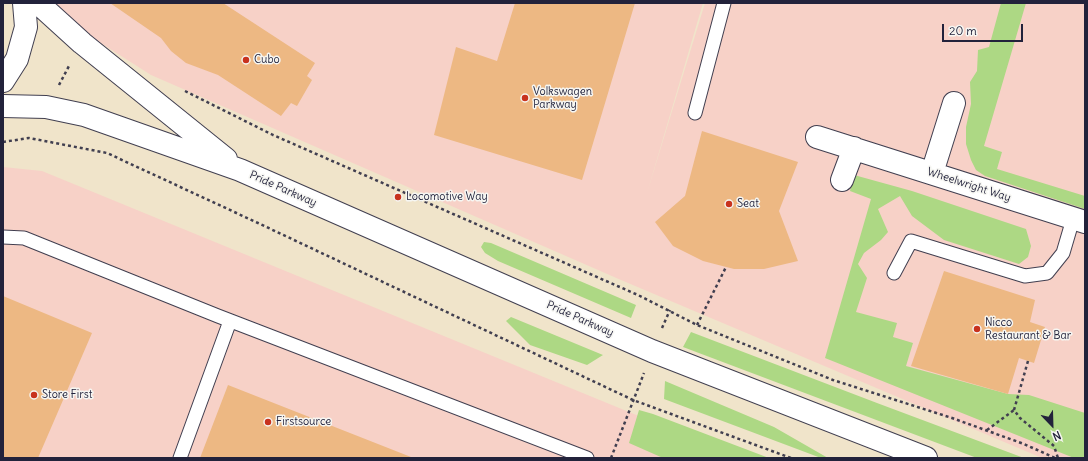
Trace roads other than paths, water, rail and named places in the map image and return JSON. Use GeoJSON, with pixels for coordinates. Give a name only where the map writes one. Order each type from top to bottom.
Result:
{"type":"FeatureCollection","features":[{"type":"Feature","properties":{"kind":"main road"},"geometry":{"type":"LineString","coordinates":[[3,80],[17,59],[26,27],[24,3]]}},
{"type":"Feature","properties":{"kind":"main road","name":"Pride Parkway"},"geometry":{"type":"LineString","coordinates":[[38,3],[82,44],[240,170]]}},
{"type":"Feature","properties":{"kind":"main road"},"geometry":{"type":"LineString","coordinates":[[932,173],[954,103]]}},
{"type":"Feature","properties":{"kind":"main road","name":"Pride Parkway"},"geometry":{"type":"LineString","coordinates":[[3,106],[46,107],[103,121],[240,170],[652,351],[926,458]]}},
{"type":"Feature","properties":{"kind":"main road","name":"Wheelwright Way"},"geometry":{"type":"LineString","coordinates":[[817,137],[1079,220]]}},
{"type":"Feature","properties":{"kind":"main road"},"geometry":{"type":"LineString","coordinates":[[842,180],[854,148]]}},
{"type":"Feature","properties":{"kind":"lane"},"geometry":{"type":"LineString","coordinates":[[695,113],[724,3]]}},
{"type":"Feature","properties":{"kind":"lane"},"geometry":{"type":"LineString","coordinates":[[894,273],[911,241],[1025,276],[1047,273],[1063,253],[1079,220]]}},
{"type":"Feature","properties":{"kind":"lane"},"geometry":{"type":"LineString","coordinates":[[3,237],[24,238],[230,321],[587,458]]}},
{"type":"Feature","properties":{"kind":"lane"},"geometry":{"type":"LineString","coordinates":[[180,458],[230,321]]}},
{"type":"Feature","properties":{"kind":"place","name":"Cubo"},"geometry":{"type":"Point","coordinates":[246,60]}},
{"type":"Feature","properties":{"kind":"place","name":"Volkswagen Parkway"},"geometry":{"type":"Point","coordinates":[525,98]}},
{"type":"Feature","properties":{"kind":"place","name":"Locomotive Way"},"geometry":{"type":"Point","coordinates":[398,197]}},
{"type":"Feature","properties":{"kind":"place","name":"Seat"},"geometry":{"type":"Point","coordinates":[729,204]}},
{"type":"Feature","properties":{"kind":"place","name":"Nicco Restaurant & Bar"},"geometry":{"type":"Point","coordinates":[977,329]}},
{"type":"Feature","properties":{"kind":"place","name":"Store First"},"geometry":{"type":"Point","coordinates":[34,395]}},
{"type":"Feature","properties":{"kind":"place","name":"Firstsource"},"geometry":{"type":"Point","coordinates":[268,422]}}]}
